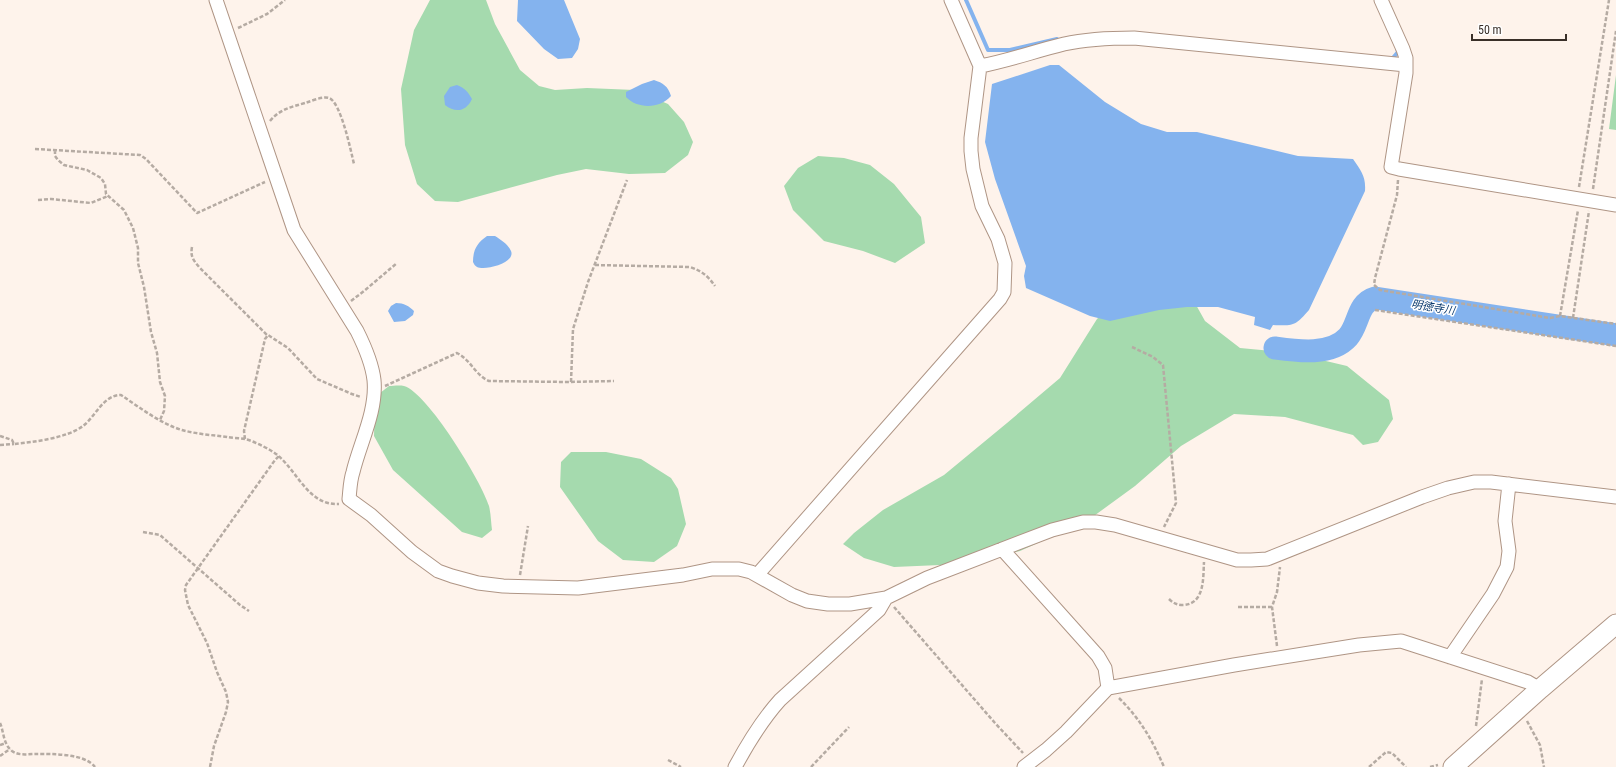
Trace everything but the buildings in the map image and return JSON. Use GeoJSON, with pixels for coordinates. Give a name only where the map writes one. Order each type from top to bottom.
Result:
{"type":"FeatureCollection","features":[{"type":"Feature","properties":{"kind":"street"},"geometry":{"type":"LineString","coordinates":[[216,0],[294,230],[357,331],[372,368],[374,382],[369,417],[352,474],[349,499],[371,515],[412,552],[438,570],[452,576],[478,583],[518,587],[578,588],[676,576],[712,569],[739,569],[756,575],[792,595],[807,601],[828,604],[850,604],[886,598],[927,578],[1002,549],[1052,530],[1083,522],[1096,522],[1115,525],[1205,552],[1237,560],[1251,560],[1267,559],[1448,488],[1474,482],[1509,484],[1616,497]]}},
{"type":"Feature","properties":{"kind":"street"},"geometry":{"type":"LineString","coordinates":[[756,575],[1000,299],[1004,292],[1006,263],[998,239],[982,206],[973,169],[971,138],[980,66],[951,0]]}},
{"type":"Feature","properties":{"kind":"street"},"geometry":{"type":"LineString","coordinates":[[1381,0],[1406,58],[1406,73],[1391,166],[1399,170],[1616,204]]}},
{"type":"Feature","properties":{"kind":"street"},"geometry":{"type":"LineString","coordinates":[[980,66],[1064,44],[1113,38],[1142,39],[1406,65]]}},
{"type":"Feature","properties":{"kind":"street"},"geometry":{"type":"LineString","coordinates":[[1450,657],[1493,594],[1507,567],[1509,551],[1505,521],[1509,484]]}},
{"type":"Feature","properties":{"kind":"street"},"geometry":{"type":"LineString","coordinates":[[1002,549],[1098,656],[1104,668],[1108,688]]}},
{"type":"Feature","properties":{"kind":"street"},"geometry":{"type":"LineString","coordinates":[[734,767],[752,736],[780,700],[879,610],[886,598]]}},
{"type":"Feature","properties":{"kind":"street"},"geometry":{"type":"LineString","coordinates":[[1453,767],[1540,689],[1616,624]]}},
{"type":"Feature","properties":{"kind":"street"},"geometry":{"type":"LineString","coordinates":[[1028,765],[1066,732],[1108,688],[1359,645],[1401,641],[1528,682],[1540,689]]}},
{"type":"Feature","properties":{"kind":"path"},"geometry":{"type":"LineString","coordinates":[[227,33],[267,14],[285,0]]}},
{"type":"Feature","properties":{"kind":"path"},"geometry":{"type":"LineString","coordinates":[[1585,199],[1578,193],[1609,0]]}},
{"type":"Feature","properties":{"kind":"path"},"geometry":{"type":"LineString","coordinates":[[1560,316],[1585,199],[1616,31]]}},
{"type":"Feature","properties":{"kind":"path"},"geometry":{"type":"LineString","coordinates":[[260,129],[277,113],[285,108],[330,98],[335,103],[341,117],[354,164]]}},
{"type":"Feature","properties":{"kind":"path"},"geometry":{"type":"LineString","coordinates":[[35,149],[140,155],[146,159],[197,213],[277,177]]}},
{"type":"Feature","properties":{"kind":"path"},"geometry":{"type":"LineString","coordinates":[[55,150],[55,156],[64,165],[87,170],[101,178],[105,184],[106,194],[118,203],[124,210],[133,228],[138,248],[138,263],[145,293],[151,332],[157,353],[160,382],[165,396],[164,411],[160,420]]}},
{"type":"Feature","properties":{"kind":"path"},"geometry":{"type":"LineString","coordinates":[[1399,170],[1397,195],[1375,278],[1374,285],[1380,290],[1550,318],[1560,316],[1616,324]]}},
{"type":"Feature","properties":{"kind":"path"},"geometry":{"type":"LineString","coordinates":[[571,382],[574,329],[595,265],[627,180]]}},
{"type":"Feature","properties":{"kind":"path"},"geometry":{"type":"LineString","coordinates":[[38,200],[91,203],[108,196]]}},
{"type":"Feature","properties":{"kind":"path"},"geometry":{"type":"LineString","coordinates":[[1573,318],[1585,199]]}},
{"type":"Feature","properties":{"kind":"path"},"geometry":{"type":"LineString","coordinates":[[192,247],[192,255],[197,264],[268,336],[288,348],[318,379],[352,394],[362,397],[457,353],[465,358],[478,375],[489,381],[614,381]]}},
{"type":"Feature","properties":{"kind":"path"},"geometry":{"type":"LineString","coordinates":[[342,307],[364,291],[397,263]]}},
{"type":"Feature","properties":{"kind":"path"},"geometry":{"type":"LineString","coordinates":[[595,265],[690,267],[700,271],[709,278],[715,286]]}},
{"type":"Feature","properties":{"kind":"path"},"geometry":{"type":"LineString","coordinates":[[1375,310],[1616,346]]}},
{"type":"Feature","properties":{"kind":"path"},"geometry":{"type":"LineString","coordinates":[[245,439],[244,431],[254,386],[265,339],[268,336]]}},
{"type":"Feature","properties":{"kind":"path"},"geometry":{"type":"LineString","coordinates":[[1132,347],[1153,357],[1163,365],[1176,503],[1158,538]]}},
{"type":"Feature","properties":{"kind":"path"},"geometry":{"type":"LineString","coordinates":[[0,445],[34,442],[77,430],[92,418],[108,398],[114,395],[121,395],[160,420],[181,430],[245,439],[270,450],[279,456],[305,487],[326,503],[339,504],[349,499]]}},
{"type":"Feature","properties":{"kind":"path"},"geometry":{"type":"LineString","coordinates":[[0,436],[12,440],[14,444]]}},
{"type":"Feature","properties":{"kind":"path"},"geometry":{"type":"LineString","coordinates":[[210,767],[214,746],[228,702],[226,692],[207,643],[186,598],[186,585],[279,456]]}},
{"type":"Feature","properties":{"kind":"path"},"geometry":{"type":"LineString","coordinates":[[518,587],[528,526]]}},
{"type":"Feature","properties":{"kind":"path"},"geometry":{"type":"LineString","coordinates":[[143,532],[160,535],[240,605],[249,611]]}},
{"type":"Feature","properties":{"kind":"path"},"geometry":{"type":"LineString","coordinates":[[1169,599],[1173,603],[1186,604],[1193,602],[1199,596],[1203,584],[1205,552]]}},
{"type":"Feature","properties":{"kind":"path"},"geometry":{"type":"LineString","coordinates":[[1277,555],[1280,566],[1277,592],[1272,607],[1279,658]]}},
{"type":"Feature","properties":{"kind":"path"},"geometry":{"type":"LineString","coordinates":[[886,598],[995,723],[1028,765]]}},
{"type":"Feature","properties":{"kind":"path"},"geometry":{"type":"LineString","coordinates":[[1238,607],[1272,607]]}},
{"type":"Feature","properties":{"kind":"path"},"geometry":{"type":"LineString","coordinates":[[1483,740],[1475,730],[1484,669]]}},
{"type":"Feature","properties":{"kind":"path"},"geometry":{"type":"LineString","coordinates":[[1108,688],[1134,713],[1144,727],[1164,767]]}},
{"type":"Feature","properties":{"kind":"path"},"geometry":{"type":"LineString","coordinates":[[1518,709],[1526,719],[1540,745],[1544,767]]}},
{"type":"Feature","properties":{"kind":"path"},"geometry":{"type":"LineString","coordinates":[[0,723],[6,744],[10,749],[23,755],[61,755],[75,757],[85,760],[95,767]]}},
{"type":"Feature","properties":{"kind":"path"},"geometry":{"type":"LineString","coordinates":[[811,767],[848,727]]}},
{"type":"Feature","properties":{"kind":"path"},"geometry":{"type":"LineString","coordinates":[[0,745],[6,744]]}},
{"type":"Feature","properties":{"kind":"path"},"geometry":{"type":"LineString","coordinates":[[0,756],[10,749]]}},
{"type":"Feature","properties":{"kind":"path"},"geometry":{"type":"LineString","coordinates":[[1369,767],[1386,752],[1392,752],[1406,767]]}},
{"type":"Feature","properties":{"kind":"path"},"geometry":{"type":"LineString","coordinates":[[668,760],[681,767]]}},
{"type":"Feature","properties":{"kind":"green space"},"geometry":{"type":"Polygon","coordinates":[[[430,0],[486,0],[495,24],[520,70],[539,86],[555,90],[587,88],[635,90],[668,104],[684,122],[693,142],[688,155],[665,173],[629,174],[586,169],[557,175],[458,202],[435,201],[417,184],[405,145],[401,89],[414,30],[430,0]]]}},
{"type":"Feature","properties":{"kind":"green space"},"geometry":{"type":"Polygon","coordinates":[[[1616,75],[1616,130],[1609,129],[1616,75]]]}},
{"type":"Feature","properties":{"kind":"green space"},"geometry":{"type":"Polygon","coordinates":[[[818,156],[844,158],[870,165],[894,184],[921,217],[925,243],[895,263],[863,251],[824,241],[793,210],[784,186],[798,168],[818,156]]]}},
{"type":"Feature","properties":{"kind":"green space"},"geometry":{"type":"Polygon","coordinates":[[[1181,278],[1205,321],[1240,348],[1292,353],[1347,366],[1389,400],[1393,419],[1378,442],[1363,445],[1353,435],[1285,417],[1234,414],[1181,446],[1135,486],[1087,521],[1020,551],[963,564],[894,567],[864,558],[843,544],[854,533],[883,510],[944,475],[1060,378],[1097,319],[1132,287],[1181,278]]]}},
{"type":"Feature","properties":{"kind":"green space"},"geometry":{"type":"Polygon","coordinates":[[[389,386],[404,386],[414,392],[439,420],[465,459],[484,494],[490,509],[492,530],[482,538],[462,532],[393,470],[374,436],[375,397],[389,386]]]}},
{"type":"Feature","properties":{"kind":"green space"},"geometry":{"type":"Polygon","coordinates":[[[571,452],[606,452],[641,459],[671,478],[678,489],[686,524],[677,546],[654,562],[623,560],[598,541],[560,487],[561,462],[571,452]]]}},
{"type":"Feature","properties":{"kind":"water"},"geometry":{"type":"Polygon","coordinates":[[[518,0],[564,0],[580,39],[578,49],[572,58],[558,59],[544,49],[517,21],[518,0]]]}},
{"type":"Feature","properties":{"kind":"water"},"geometry":{"type":"Polygon","coordinates":[[[1050,65],[1059,65],[1105,102],[1141,124],[1167,132],[1197,132],[1298,156],[1353,159],[1364,177],[1365,191],[1309,310],[1294,324],[1273,325],[1270,330],[1254,325],[1255,317],[1218,307],[1187,307],[1159,310],[1110,321],[1090,316],[1026,288],[1024,276],[1026,266],[995,179],[985,142],[992,84],[1050,65]]]}},
{"type":"Feature","properties":{"kind":"water"},"geometry":{"type":"Polygon","coordinates":[[[654,80],[667,87],[671,96],[661,103],[648,106],[636,104],[626,97],[626,92],[654,80]]]}},
{"type":"Feature","properties":{"kind":"water"},"geometry":{"type":"Polygon","coordinates":[[[457,85],[466,90],[472,99],[467,107],[460,110],[449,108],[445,105],[444,96],[450,87],[457,85]]]}},
{"type":"Feature","properties":{"kind":"water"},"geometry":{"type":"Polygon","coordinates":[[[487,236],[495,236],[504,242],[510,249],[511,255],[509,259],[499,265],[486,268],[477,267],[473,262],[475,250],[478,244],[487,236]]]}},
{"type":"Feature","properties":{"kind":"water"},"geometry":{"type":"Polygon","coordinates":[[[396,303],[404,304],[410,308],[414,311],[413,315],[405,321],[394,322],[388,311],[391,306],[396,303]]]}},
{"type":"Feature","properties":{"kind":"waterway"},"geometry":{"type":"LineString","coordinates":[[966,0],[988,50],[1010,50],[1057,39]]}},
{"type":"Feature","properties":{"kind":"waterway"},"geometry":{"type":"LineString","coordinates":[[1390,59],[1392,59],[1398,52],[1397,48]]}},
{"type":"Feature","properties":{"kind":"waterway","name":"明徳寺川"},"geometry":{"type":"LineString","coordinates":[[1275,348],[1313,351],[1333,347],[1348,337],[1352,332],[1361,309],[1369,301],[1375,298],[1616,335]]}}]}
